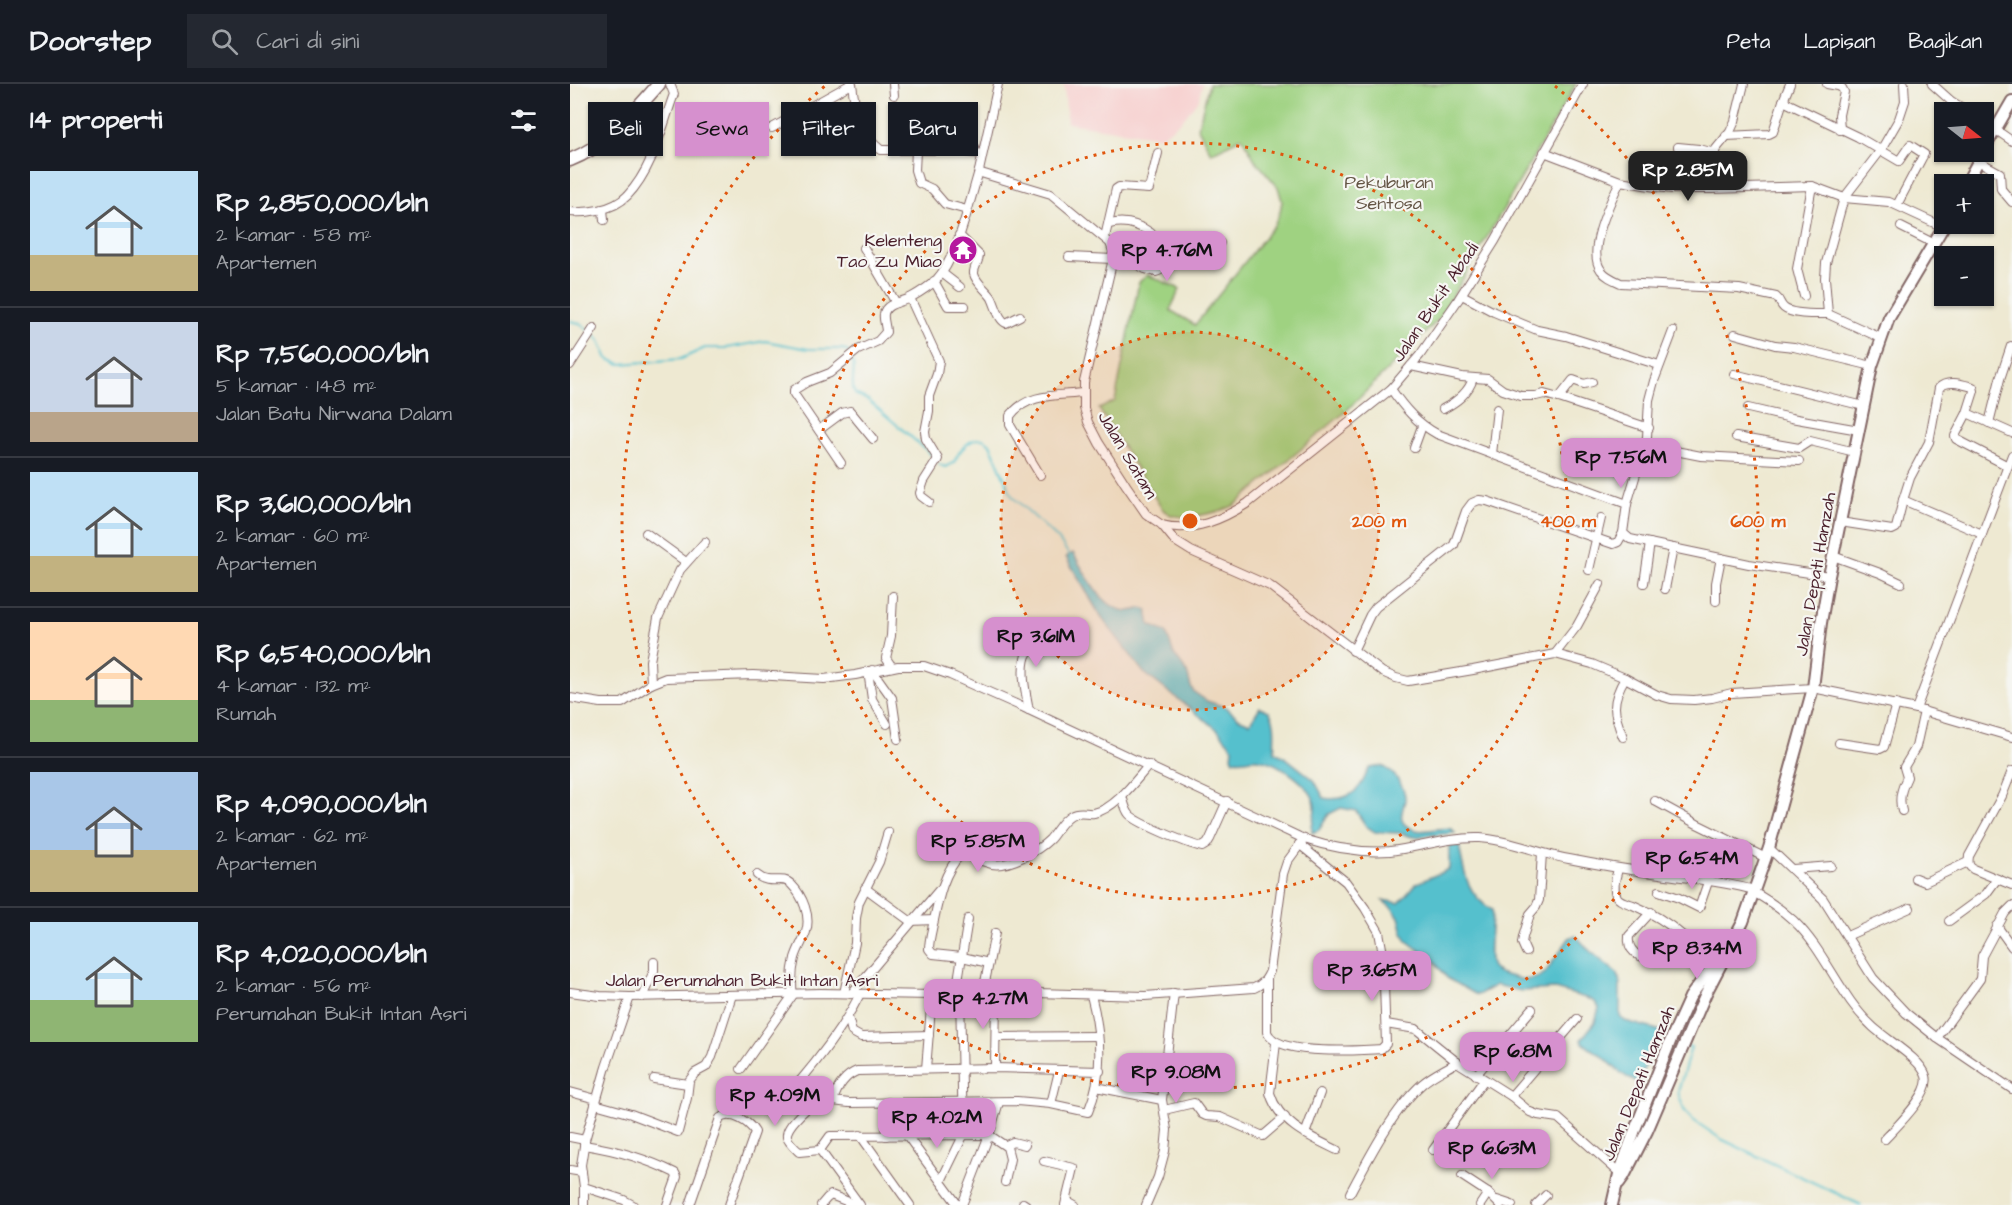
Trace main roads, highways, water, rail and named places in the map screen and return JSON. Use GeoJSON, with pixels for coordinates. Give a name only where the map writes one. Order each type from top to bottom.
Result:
{"type":"FeatureCollection","features":[{"type":"Feature","properties":{"kind":"highway"},"geometry":{"type":"LineString","coordinates":[[570,153],[605,134],[627,115],[654,84]]}},
{"type":"Feature","properties":{"kind":"highway"},"geometry":{"type":"LineString","coordinates":[[570,160],[591,150],[612,134],[659,84]]}},
{"type":"Feature","properties":{"kind":"main road"},"geometry":{"type":"LineString","coordinates":[[1994,132],[2012,101]]}},
{"type":"Feature","properties":{"kind":"main road","name":"Jalan Depati Hamzah"},"geometry":{"type":"LineString","coordinates":[[1621,1178],[1681,1054],[1706,993],[1743,922],[1768,853],[1813,688],[1829,576],[1872,366],[1889,318],[1938,234]]}},
{"type":"Feature","properties":{"kind":"main road","name":"Jalan Depati Hamzah"},"geometry":{"type":"LineString","coordinates":[[1612,1205],[1636,1127],[1672,1037],[1696,986],[1735,938]]}},
{"type":"Feature","properties":{"kind":"water"},"geometry":{"type":"Polygon","coordinates":[[[1073,553],[1092,585],[1109,604],[1130,611],[1142,608],[1147,610],[1150,625],[1166,632],[1174,654],[1187,672],[1194,692],[1207,701],[1225,707],[1240,719],[1250,723],[1260,707],[1269,711],[1274,726],[1275,752],[1314,780],[1324,798],[1336,799],[1351,794],[1360,786],[1370,768],[1382,766],[1401,785],[1405,800],[1401,816],[1406,825],[1420,831],[1452,829],[1455,833],[1413,837],[1399,833],[1375,832],[1366,826],[1356,811],[1341,808],[1329,814],[1319,830],[1312,833],[1315,805],[1308,790],[1275,764],[1258,759],[1234,760],[1233,748],[1218,730],[1144,673],[1101,617],[1066,557],[1073,553]]]}},
{"type":"Feature","properties":{"kind":"water"},"geometry":{"type":"Polygon","coordinates":[[[1459,845],[1471,890],[1483,904],[1492,910],[1490,963],[1494,969],[1502,974],[1522,979],[1537,978],[1545,973],[1570,937],[1576,936],[1618,974],[1620,1017],[1625,1021],[1663,1033],[1637,1082],[1622,1074],[1581,1040],[1595,1022],[1599,1008],[1595,1002],[1555,989],[1521,991],[1496,985],[1478,995],[1447,978],[1435,962],[1407,941],[1399,917],[1382,900],[1399,903],[1417,883],[1449,869],[1449,846],[1459,845]]]}},
{"type":"Feature","properties":{"kind":"waterway"},"geometry":{"type":"LineString","coordinates":[[570,321],[579,323],[589,330]]}},
{"type":"Feature","properties":{"kind":"waterway"},"geometry":{"type":"LineString","coordinates":[[593,333],[600,341],[608,359],[621,364],[681,359],[705,348],[727,348],[765,341],[808,349],[841,349],[850,354]]}},
{"type":"Feature","properties":{"kind":"waterway"},"geometry":{"type":"LineString","coordinates":[[852,359],[855,394],[868,400],[932,455]]}},
{"type":"Feature","properties":{"kind":"waterway"},"geometry":{"type":"LineString","coordinates":[[939,464],[945,467],[953,463],[962,449],[973,440],[986,441],[990,444],[1012,496],[1058,539],[1070,556]]}},
{"type":"Feature","properties":{"kind":"waterway"},"geometry":{"type":"LineString","coordinates":[[1686,1046],[1691,1047],[1678,1092],[1684,1110],[1693,1120],[1721,1139],[1861,1205]]}},
{"type":"Feature","properties":{"kind":"place","name":"Kelenteng Tao Zu Miao"},"geometry":{"type":"Point","coordinates":[963,250]}},
{"type":"Feature","properties":{"kind":"park label","name":"Pekuburan Sentosa"},"geometry":{"type":"Point","coordinates":[1389,192]}}]}
